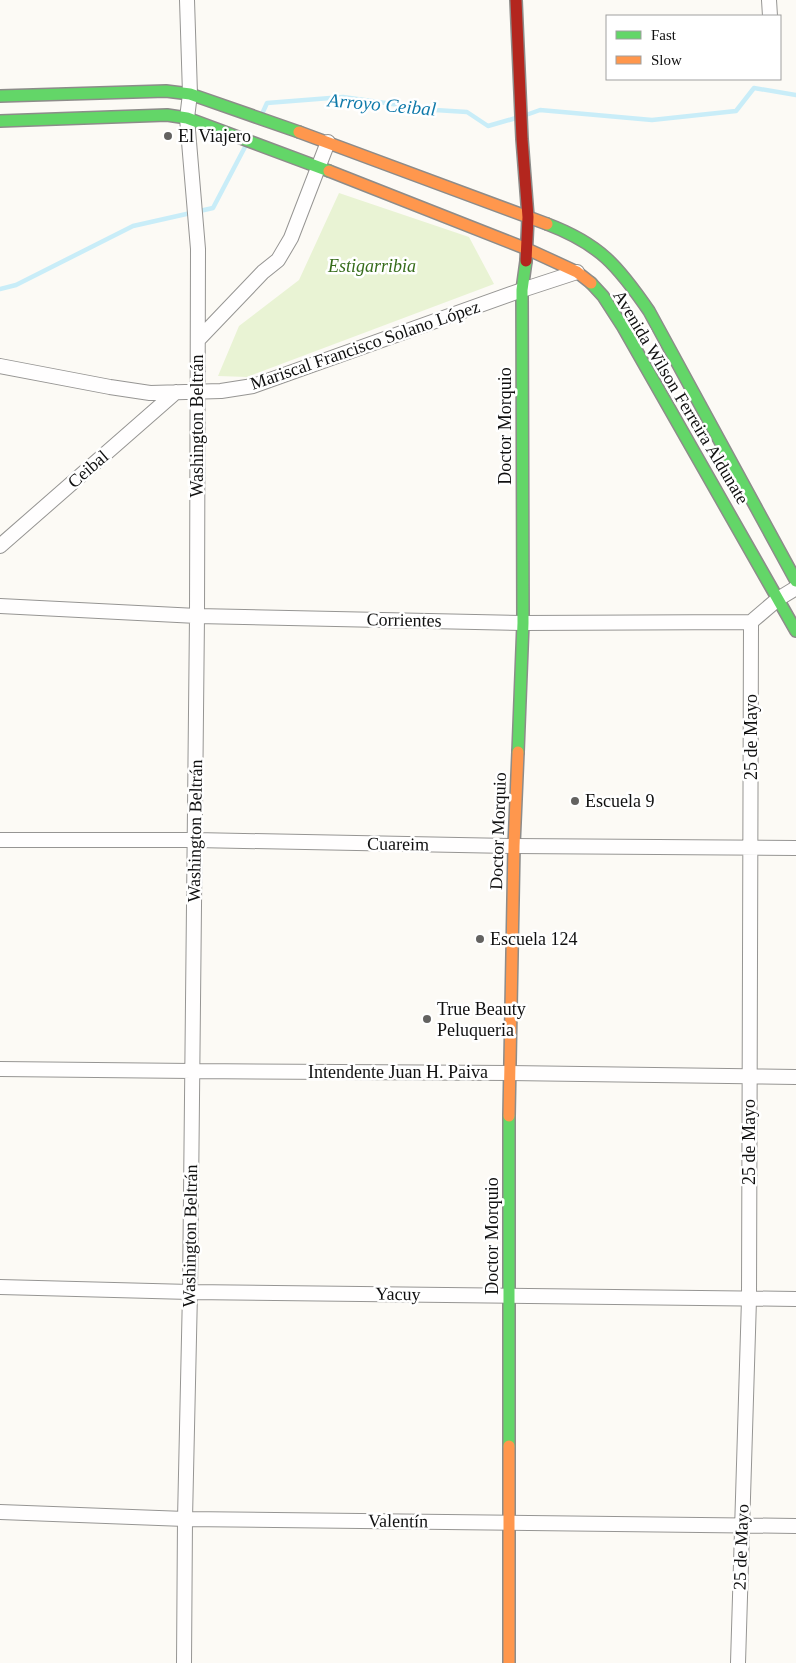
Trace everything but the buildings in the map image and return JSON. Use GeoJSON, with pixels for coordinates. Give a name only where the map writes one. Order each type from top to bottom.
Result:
{"type":"FeatureCollection","features":[{"type":"Feature","properties":{"kind":"street","name":"Washington Beltrán"},"geometry":{"type":"LineString","coordinates":[[184,1663],[195,840],[198,391],[198,249],[196,204],[187,118],[190,94],[186,0]]}},
{"type":"Feature","properties":{"kind":"street","name":"Doctor Morquio"},"geometry":{"type":"LineString","coordinates":[[509,1663],[509,1072],[514,846],[523,622],[522,290],[527,249],[528,217],[522,139],[516,0]]}},
{"type":"Feature","properties":{"kind":"street"},"geometry":{"type":"LineString","coordinates":[[769,0],[770,15]]}},
{"type":"Feature","properties":{"kind":"street","name":"Avenida Wilson Ferreira Aldunate"},"geometry":{"type":"LineString","coordinates":[[0,96],[166,91],[190,94],[328,142],[563,230],[588,243],[606,256],[628,280],[649,311],[796,581]]}},
{"type":"Feature","properties":{"kind":"street","name":"Avenida Wilson Ferreira Aldunate"},"geometry":{"type":"LineString","coordinates":[[0,121],[167,115],[187,118],[265,146],[527,249],[578,272],[593,284],[624,327],[796,631]]}},
{"type":"Feature","properties":{"kind":"street"},"geometry":{"type":"LineString","coordinates":[[198,340],[263,272],[278,260],[291,238],[328,142]]}},
{"type":"Feature","properties":{"kind":"street","name":"Mariscal Francisco Solano López"},"geometry":{"type":"LineString","coordinates":[[0,366],[150,393],[220,391],[253,386],[522,290],[578,272]]}},
{"type":"Feature","properties":{"kind":"street","name":"Ceibal"},"geometry":{"type":"LineString","coordinates":[[0,546],[176,392]]}},
{"type":"Feature","properties":{"kind":"street"},"geometry":{"type":"LineString","coordinates":[[751,622],[778,599],[796,588]]}},
{"type":"Feature","properties":{"kind":"street","name":"Corrientes"},"geometry":{"type":"LineString","coordinates":[[0,606],[197,616],[523,622],[751,622]]}},
{"type":"Feature","properties":{"kind":"street","name":"25 de Mayo"},"geometry":{"type":"LineString","coordinates":[[738,1663],[749,1299],[748,1077],[751,622]]}},
{"type":"Feature","properties":{"kind":"street","name":"Cuareim"},"geometry":{"type":"LineString","coordinates":[[0,840],[195,840],[514,846],[796,848]]}},
{"type":"Feature","properties":{"kind":"street","name":"Intendente Juan H. Paiva"},"geometry":{"type":"LineString","coordinates":[[0,1069],[192,1072],[509,1072],[796,1077]]}},
{"type":"Feature","properties":{"kind":"street","name":"Yacuy"},"geometry":{"type":"LineString","coordinates":[[0,1287],[190,1292],[796,1299]]}},
{"type":"Feature","properties":{"kind":"street","name":"Valentín"},"geometry":{"type":"LineString","coordinates":[[0,1512],[185,1519],[796,1526]]}},
{"type":"Feature","properties":{"kind":"green space","name":"Estigarribia"},"geometry":{"type":"Polygon","coordinates":[[[339,193],[469,237],[494,284],[247,377],[218,376],[239,326],[299,280],[339,193]]]}},
{"type":"Feature","properties":{"kind":"waterway","name":"Arroyo Ceibal"},"geometry":{"type":"LineString","coordinates":[[526,115],[540,110],[652,120],[736,111],[754,88],[796,95]]}},
{"type":"Feature","properties":{"kind":"waterway","name":"Arroyo Ceibal"},"geometry":{"type":"LineString","coordinates":[[262,114],[267,103],[343,97],[435,110],[467,112],[488,126],[516,118]]}},
{"type":"Feature","properties":{"kind":"waterway","name":"Arroyo Ceibal"},"geometry":{"type":"LineString","coordinates":[[0,289],[16,285],[133,226],[213,208],[246,145]]}},
{"type":"Feature","properties":{"kind":"traffic: fast"},"geometry":{"type":"LineString","coordinates":[[0,96],[166,91],[190,94],[299,132]]}},
{"type":"Feature","properties":{"kind":"traffic: fast"},"geometry":{"type":"LineString","coordinates":[[0,121],[167,115],[187,118],[329,171]]}},
{"type":"Feature","properties":{"kind":"traffic: fast"},"geometry":{"type":"LineString","coordinates":[[547,224],[581,240],[606,258],[627,281],[649,311],[796,581]]}},
{"type":"Feature","properties":{"kind":"traffic: fast"},"geometry":{"type":"LineString","coordinates":[[518,752],[523,623],[522,290],[526,261]]}},
{"type":"Feature","properties":{"kind":"traffic: fast"},"geometry":{"type":"LineString","coordinates":[[591,283],[603,296],[623,327],[796,631]]}},
{"type":"Feature","properties":{"kind":"traffic: fast"},"geometry":{"type":"LineString","coordinates":[[509,1116],[509,1446]]}},
{"type":"Feature","properties":{"kind":"traffic: slow"},"geometry":{"type":"LineString","coordinates":[[299,132],[547,224]]}},
{"type":"Feature","properties":{"kind":"traffic: slow"},"geometry":{"type":"LineString","coordinates":[[329,171],[527,249],[577,272],[591,283]]}},
{"type":"Feature","properties":{"kind":"traffic: slow"},"geometry":{"type":"LineString","coordinates":[[509,1116],[514,846],[518,752]]}},
{"type":"Feature","properties":{"kind":"traffic: slow"},"geometry":{"type":"LineString","coordinates":[[509,1446],[509,1663]]}},
{"type":"Feature","properties":{"kind":"traffic: jam"},"geometry":{"type":"LineString","coordinates":[[516,0],[522,139],[528,217],[526,261]]}},
{"type":"Feature","properties":{"kind":"place","name":"El Viajero"},"geometry":{"type":"Point","coordinates":[168,136]}},
{"type":"Feature","properties":{"kind":"place","name":"Escuela 9"},"geometry":{"type":"Point","coordinates":[575,801]}},
{"type":"Feature","properties":{"kind":"place","name":"Escuela 124"},"geometry":{"type":"Point","coordinates":[480,939]}},
{"type":"Feature","properties":{"kind":"place","name":"True Beauty Peluqueria"},"geometry":{"type":"Point","coordinates":[427,1019]}}]}
